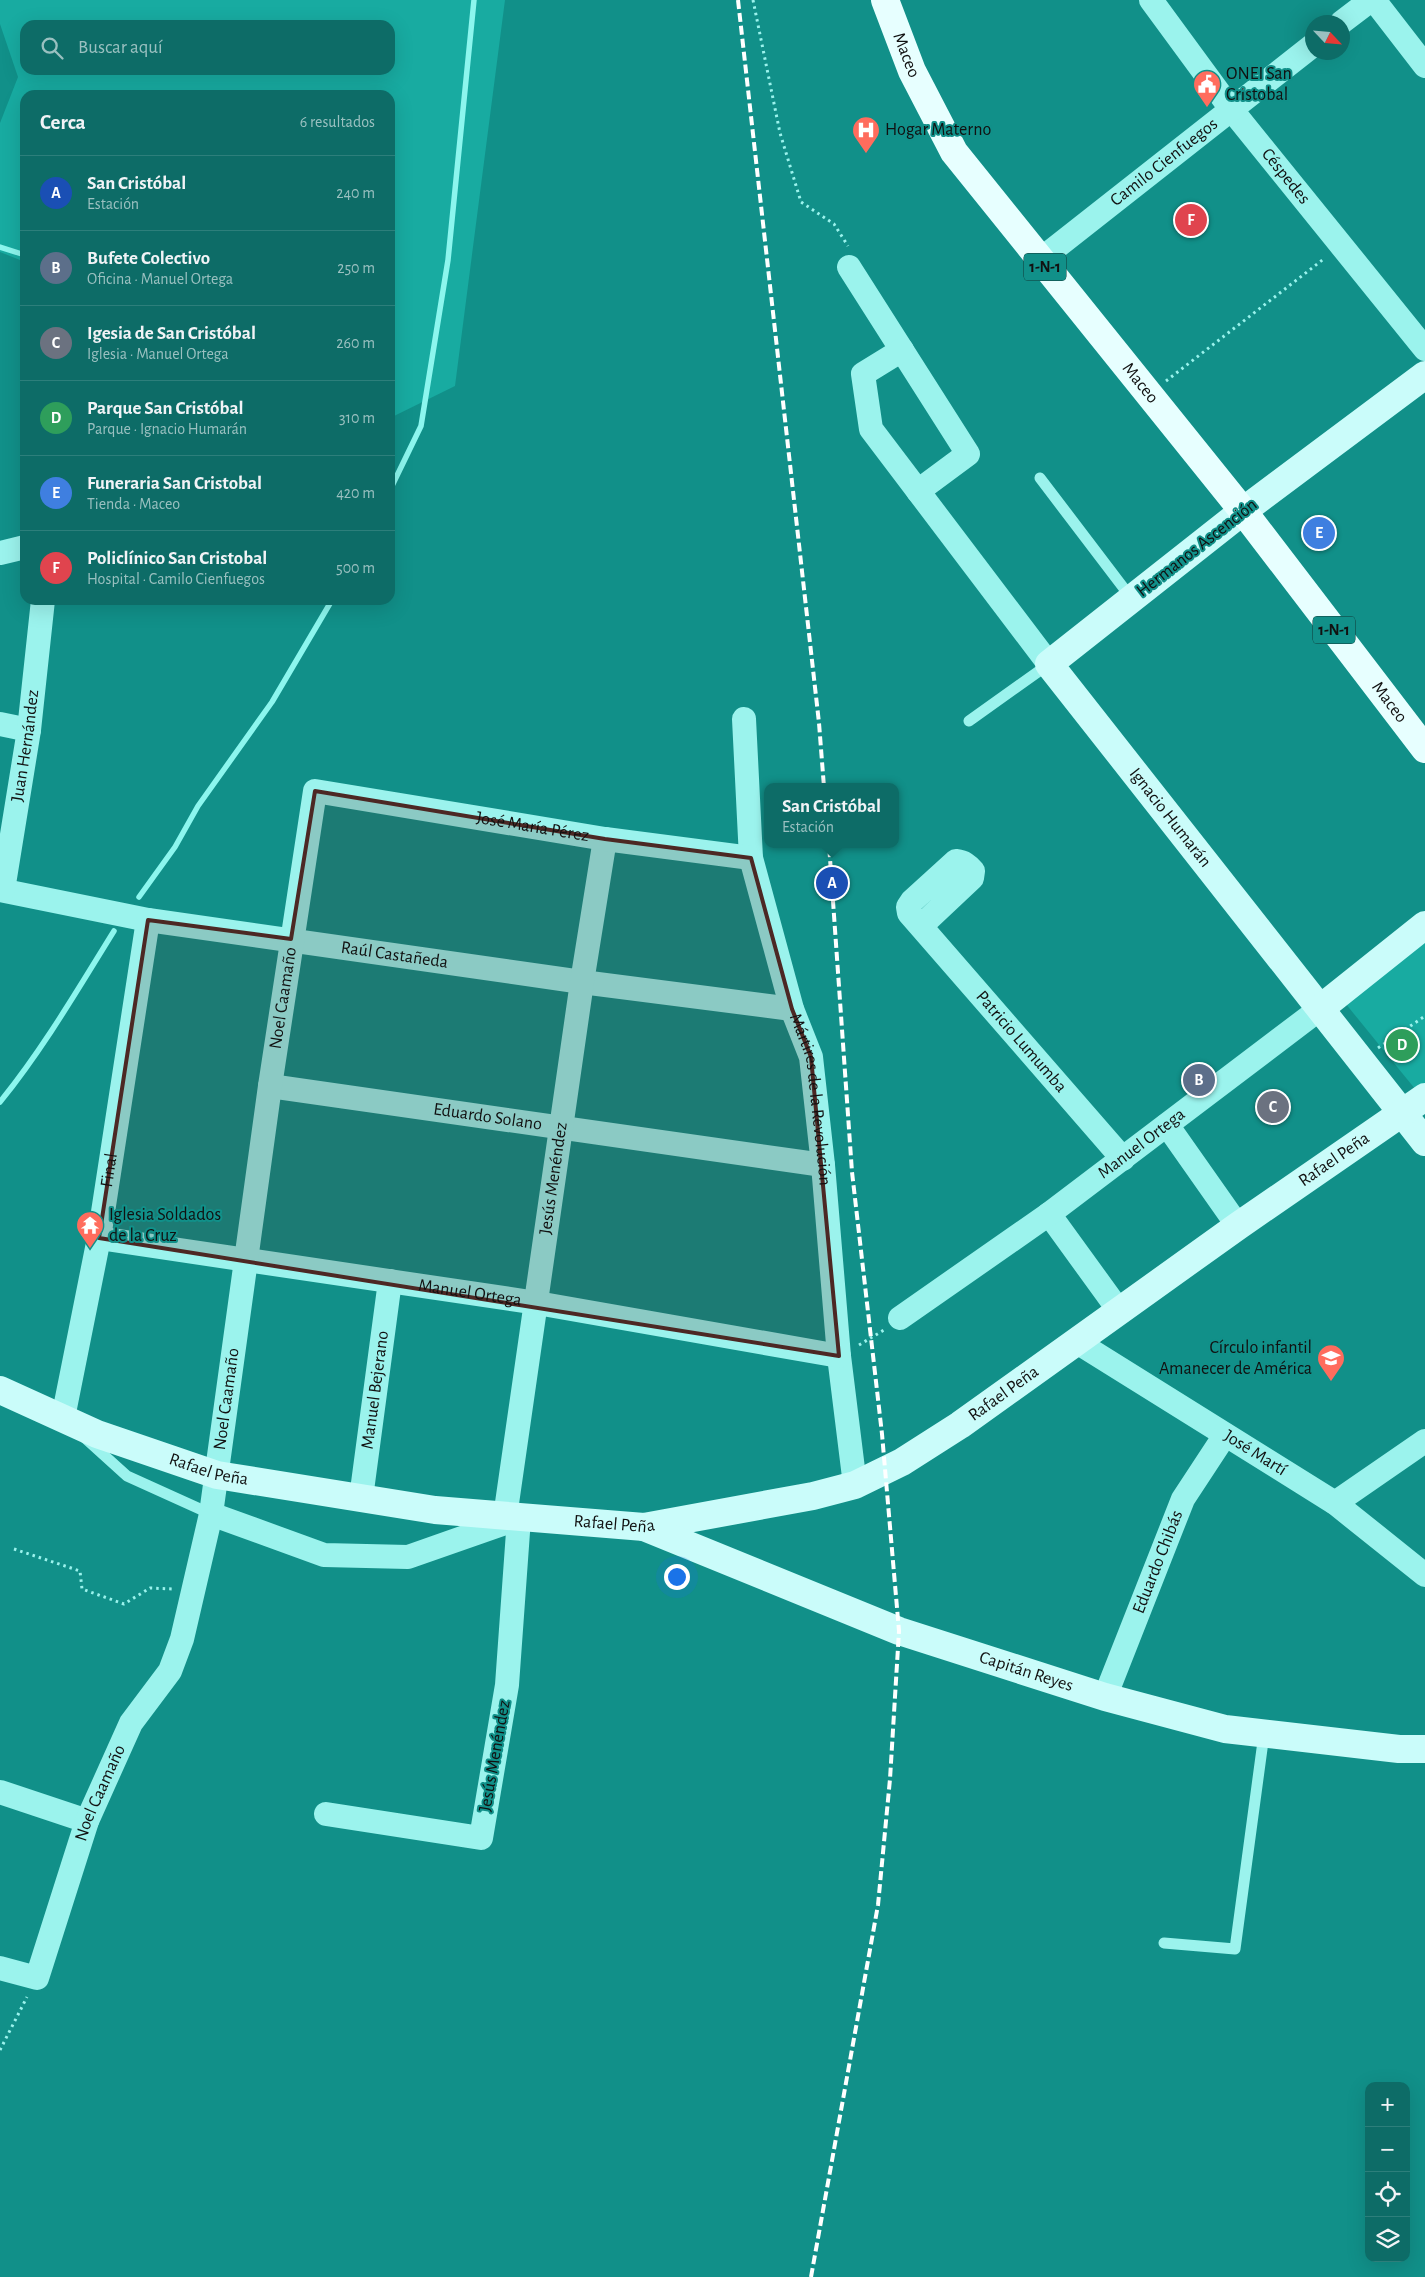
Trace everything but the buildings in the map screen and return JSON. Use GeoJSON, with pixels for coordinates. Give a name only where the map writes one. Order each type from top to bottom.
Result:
{"type":"FeatureCollection","features":[{"type":"Feature","properties":{"kind":"main road","name":"Maceo"},"geometry":{"type":"LineString","coordinates":[[886,0],[912,71],[949,143],[1040,260],[1243,511],[1425,749]]}},
{"type":"Feature","properties":{"kind":"street","name":"Céspedes"},"geometry":{"type":"LineString","coordinates":[[1151,0],[1231,109],[1425,349]]}},
{"type":"Feature","properties":{"kind":"street"},"geometry":{"type":"LineString","coordinates":[[1350,16],[1373,0],[1425,66]]}},
{"type":"Feature","properties":{"kind":"street","name":"Camilo Cienfuegos"},"geometry":{"type":"LineString","coordinates":[[1040,260],[1305,51]]}},
{"type":"Feature","properties":{"kind":"street"},"geometry":{"type":"LineString","coordinates":[[849,267],[968,454],[918,491]]}},
{"type":"Feature","properties":{"kind":"street","name":"Ignacio Humarán"},"geometry":{"type":"LineString","coordinates":[[902,350],[863,374],[871,429],[1049,664],[1425,1142]]}},
{"type":"Feature","properties":{"kind":"street","name":"Hermanos Ascención"},"geometry":{"type":"LineString","coordinates":[[1049,664],[1243,511],[1425,375]]}},
{"type":"Feature","properties":{"kind":"street"},"geometry":{"type":"LineString","coordinates":[[0,553],[20,548]]}},
{"type":"Feature","properties":{"kind":"street","name":"Juan Hernández"},"geometry":{"type":"LineString","coordinates":[[1,890],[29,730],[42,605]]}},
{"type":"Feature","properties":{"kind":"street","name":"Mártires de la Revolución"},"geometry":{"type":"LineString","coordinates":[[744,719],[751,858],[792,1009],[811,1057],[823,1165],[839,1356],[855,1485]]}},
{"type":"Feature","properties":{"kind":"street"},"geometry":{"type":"LineString","coordinates":[[0,724],[29,730]]}},
{"type":"Feature","properties":{"kind":"street","name":"José María Pérez"},"geometry":{"type":"LineString","coordinates":[[315,791],[605,839],[751,858]]}},
{"type":"Feature","properties":{"kind":"street","name":"Noel Caamaño"},"geometry":{"type":"LineString","coordinates":[[37,1978],[87,1821],[131,1722],[170,1670],[182,1639],[194,1588],[211,1514],[217,1475],[291,939],[315,791]]}},
{"type":"Feature","properties":{"kind":"street","name":"Jesús Menéndez"},"geometry":{"type":"LineString","coordinates":[[326,1814],[481,1838],[507,1685],[512,1517],[537,1303],[582,982],[605,839]]}},
{"type":"Feature","properties":{"kind":"street","name":"Raúl Castañeda"},"geometry":{"type":"LineString","coordinates":[[1,890],[148,920],[582,982],[792,1009]]}},
{"type":"Feature","properties":{"kind":"street","name":"Final"},"geometry":{"type":"LineString","coordinates":[[63,1418],[99,1238],[148,920]]}},
{"type":"Feature","properties":{"kind":"street","name":"Manuel Ortega"},"geometry":{"type":"LineString","coordinates":[[900,1318],[1049,1214],[1123,1159],[1321,1008],[1425,925]]}},
{"type":"Feature","properties":{"kind":"street","name":"Patricio Lumumba"},"geometry":{"type":"LineString","coordinates":[[920,926],[1123,1159]]}},
{"type":"Feature","properties":{"kind":"street","name":"Eduardo Solano"},"geometry":{"type":"LineString","coordinates":[[270,1086],[823,1165]]}},
{"type":"Feature","properties":{"kind":"street","name":"Rafael Peña"},"geometry":{"type":"LineString","coordinates":[[0,1390],[98,1434],[217,1475],[435,1510],[644,1527],[813,1496],[855,1485],[902,1462],[960,1425],[1238,1226],[1403,1114],[1425,1097]]}},
{"type":"Feature","properties":{"kind":"street"},"geometry":{"type":"LineString","coordinates":[[1167,1125],[1238,1226]]}},
{"type":"Feature","properties":{"kind":"street"},"geometry":{"type":"LineString","coordinates":[[1049,1214],[1120,1312]]}},
{"type":"Feature","properties":{"kind":"street","name":"Manuel Ortega"},"geometry":{"type":"LineString","coordinates":[[99,1238],[537,1303],[839,1356]]}},
{"type":"Feature","properties":{"kind":"street","name":"Manuel Bejerano"},"geometry":{"type":"LineString","coordinates":[[361,1498],[390,1282]]}},
{"type":"Feature","properties":{"kind":"street","name":"José Martí"},"geometry":{"type":"LineString","coordinates":[[1077,1342],[1335,1503],[1425,1575]]}},
{"type":"Feature","properties":{"kind":"street","name":"Eduardo Chibás"},"geometry":{"type":"LineString","coordinates":[[1104,1697],[1182,1499],[1225,1435]]}},
{"type":"Feature","properties":{"kind":"street"},"geometry":{"type":"LineString","coordinates":[[1335,1503],[1425,1441]]}},
{"type":"Feature","properties":{"kind":"street","name":"Rafael Peña"},"geometry":{"type":"LineString","coordinates":[[211,1514],[324,1555],[408,1557],[512,1517]]}},
{"type":"Feature","properties":{"kind":"street","name":"Capitán Reyes"},"geometry":{"type":"LineString","coordinates":[[644,1527],[900,1631],[1104,1697],[1225,1729],[1399,1749],[1425,1749]]}},
{"type":"Feature","properties":{"kind":"street"},"geometry":{"type":"LineString","coordinates":[[0,1792],[87,1821]]}},
{"type":"Feature","properties":{"kind":"street"},"geometry":{"type":"LineString","coordinates":[[0,1968],[37,1978]]}},
{"type":"Feature","properties":{"kind":"lane"},"geometry":{"type":"LineString","coordinates":[[1040,478],[1132,599]]}},
{"type":"Feature","properties":{"kind":"lane","name":"Hermanos Ascención"},"geometry":{"type":"LineString","coordinates":[[969,721],[1049,664]]}},
{"type":"Feature","properties":{"kind":"lane"},"geometry":{"type":"LineString","coordinates":[[63,1418],[127,1476],[211,1514]]}},
{"type":"Feature","properties":{"kind":"lane"},"geometry":{"type":"LineString","coordinates":[[1164,1943],[1235,1949],[1264,1734]]}},
{"type":"Feature","properties":{"kind":"path"},"geometry":{"type":"LineString","coordinates":[[753,0],[780,133],[801,202],[834,224]]}},
{"type":"Feature","properties":{"kind":"path"},"geometry":{"type":"LineString","coordinates":[[1148,394],[1341,246]]}},
{"type":"Feature","properties":{"kind":"path"},"geometry":{"type":"LineString","coordinates":[[1361,1060],[1425,1016]]}},
{"type":"Feature","properties":{"kind":"path"},"geometry":{"type":"LineString","coordinates":[[839,1356],[871,1339],[900,1318]]}},
{"type":"Feature","properties":{"kind":"path"},"geometry":{"type":"LineString","coordinates":[[14,1548],[80,1571],[82,1588],[124,1604],[150,1588],[194,1588]]}},
{"type":"Feature","properties":{"kind":"path"},"geometry":{"type":"LineString","coordinates":[[0,2050],[37,1978]]}},
{"type":"Feature","properties":{"kind":"highlighted area"},"geometry":{"type":"Polygon","coordinates":[[[315,791],[605,839],[751,858],[792,1009],[811,1057],[839,1356],[99,1238],[148,920],[291,939],[315,791]]]}},
{"type":"Feature","properties":{"kind":"green space"},"geometry":{"type":"Polygon","coordinates":[[[0,0],[505,0],[455,386],[395,416],[395,90],[20,90],[20,260],[0,252],[0,123],[18,77],[0,24],[0,0]]]}},
{"type":"Feature","properties":{"kind":"green space"},"geometry":{"type":"Polygon","coordinates":[[[1425,932],[1425,1091],[1420,1095],[1341,998],[1425,932]]]}},
{"type":"Feature","properties":{"kind":"waterway"},"geometry":{"type":"LineString","coordinates":[[395,480],[421,426],[448,260],[474,0]]}},
{"type":"Feature","properties":{"kind":"waterway"},"geometry":{"type":"LineString","coordinates":[[0,247],[20,253]]}},
{"type":"Feature","properties":{"kind":"waterway"},"geometry":{"type":"LineString","coordinates":[[139,897],[175,847],[198,806],[272,702],[329,605]]}},
{"type":"Feature","properties":{"kind":"waterway"},"geometry":{"type":"LineString","coordinates":[[0,1102],[45,1040],[114,931]]}},
{"type":"Feature","properties":{"kind":"railway"},"geometry":{"type":"LineString","coordinates":[[738,0],[819,723],[824,783]]}},
{"type":"Feature","properties":{"kind":"railway"},"geometry":{"type":"LineString","coordinates":[[811,2277],[878,1905],[890,1779],[899,1631],[882,1434],[852,1172],[829,848]]}},
{"type":"Feature","properties":{"kind":"place","name":"ONEI San Cristobal"},"geometry":{"type":"Point","coordinates":[1207,108]}},
{"type":"Feature","properties":{"kind":"place","name":"Hogar Materno"},"geometry":{"type":"Point","coordinates":[866,154]}},
{"type":"Feature","properties":{"kind":"place","name":"Policlínico San Cristobal"},"geometry":{"type":"Point","coordinates":[1191,220]}},
{"type":"Feature","properties":{"kind":"place","name":"Funeraria San Cristobal"},"geometry":{"type":"Point","coordinates":[1319,533]}},
{"type":"Feature","properties":{"kind":"place","name":"San Cristóbal"},"geometry":{"type":"Point","coordinates":[832,883]}},
{"type":"Feature","properties":{"kind":"place","name":"Parque San Cristóbal"},"geometry":{"type":"Point","coordinates":[1402,1045]}},
{"type":"Feature","properties":{"kind":"place","name":"Bufete Colectivo"},"geometry":{"type":"Point","coordinates":[1199,1080]}},
{"type":"Feature","properties":{"kind":"place","name":"Igesia de San Cristóbal"},"geometry":{"type":"Point","coordinates":[1273,1107]}},
{"type":"Feature","properties":{"kind":"place","name":"Iglesia Soldados de la Cruz"},"geometry":{"type":"Point","coordinates":[90,1249]}},
{"type":"Feature","properties":{"kind":"place","name":"Círculo infantil Amanecer de América"},"geometry":{"type":"Point","coordinates":[1331,1382]}}]}
